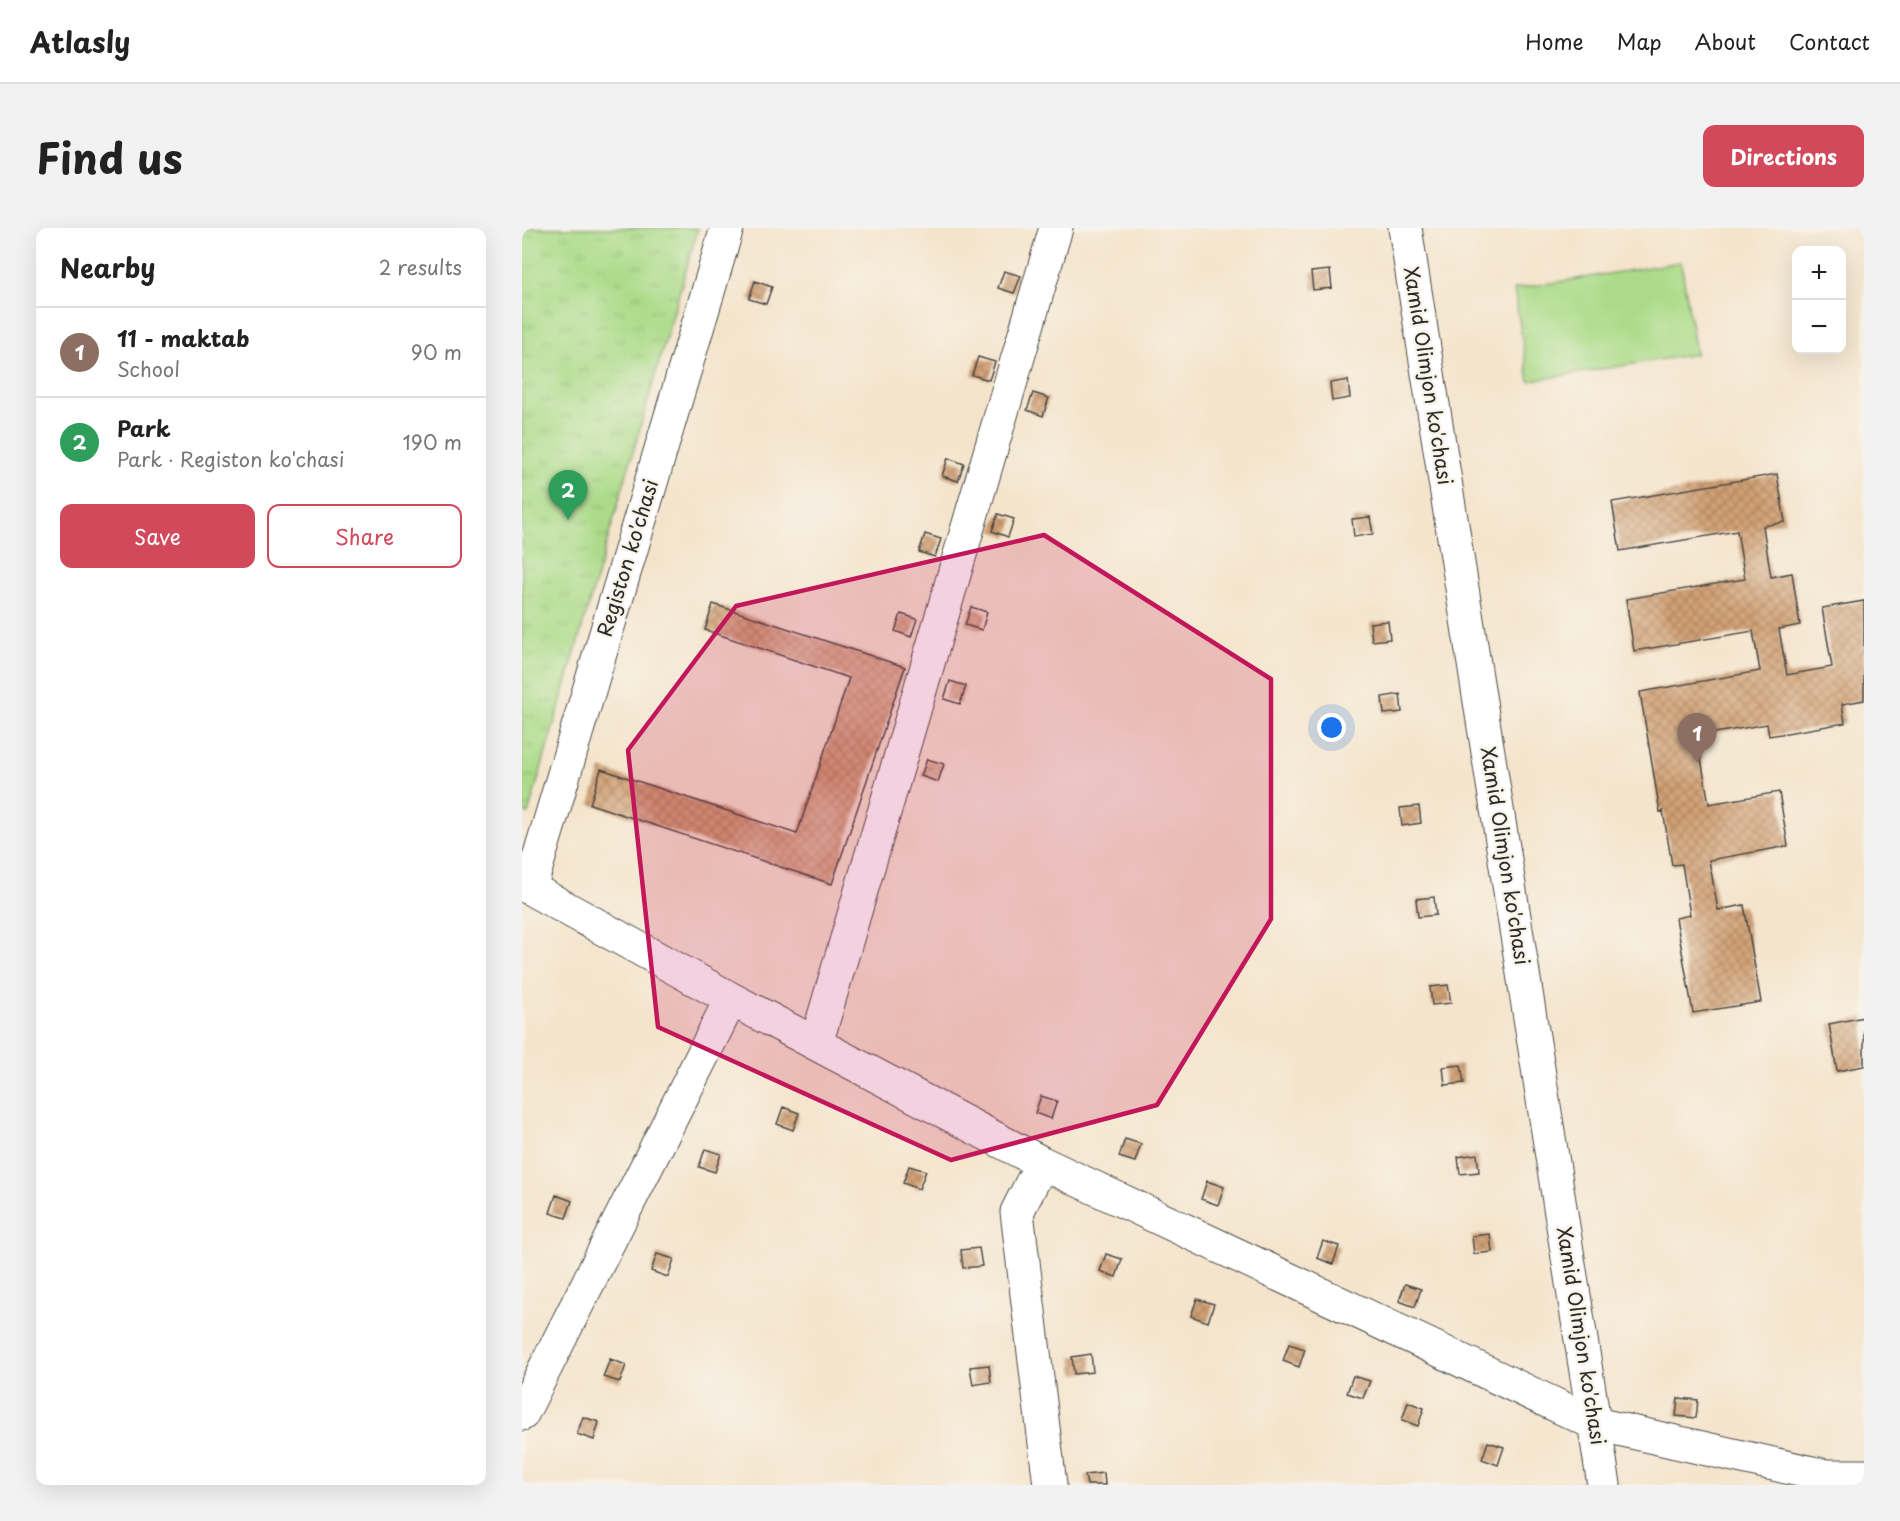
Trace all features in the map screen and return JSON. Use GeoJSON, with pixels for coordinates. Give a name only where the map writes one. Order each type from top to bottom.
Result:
{"type":"FeatureCollection","features":[{"type":"Feature","properties":{"kind":"street","name":"Registon ko'chasi"},"geometry":{"type":"LineString","coordinates":[[526,886],[726,228]]}},
{"type":"Feature","properties":{"kind":"street"},"geometry":{"type":"LineString","coordinates":[[816,1044],[1056,228]]}},
{"type":"Feature","properties":{"kind":"street","name":"Xamid Olimjon ko'chasi"},"geometry":{"type":"LineString","coordinates":[[1405,228],[1604,1485]]}},
{"type":"Feature","properties":{"kind":"street"},"geometry":{"type":"LineString","coordinates":[[526,886],[730,999],[1042,1163],[1596,1424],[1826,1476],[1864,1476]]}},
{"type":"Feature","properties":{"kind":"street"},"geometry":{"type":"LineString","coordinates":[[522,1414],[730,999]]}},
{"type":"Feature","properties":{"kind":"street"},"geometry":{"type":"LineString","coordinates":[[1042,1163],[1017,1212],[1050,1485]]}},
{"type":"Feature","properties":{"kind":"highlighted area"},"geometry":{"type":"Polygon","coordinates":[[[1044,535],[1271,679],[1271,919],[1157,1105],[951,1160],[658,1027],[628,750],[736,606],[1044,535]]]}},
{"type":"Feature","properties":{"kind":"green space"},"geometry":{"type":"Polygon","coordinates":[[[522,228],[698,228],[528,814],[522,811],[522,228]]]}},
{"type":"Feature","properties":{"kind":"green space"},"geometry":{"type":"Polygon","coordinates":[[[1681,262],[1696,354],[1529,381],[1514,289],[1681,262]]]}},
{"type":"Feature","properties":{"kind":"building"},"geometry":{"type":"Polygon","coordinates":[[[1330,270],[1332,288],[1313,290],[1311,272],[1330,270]]]}},
{"type":"Feature","properties":{"kind":"building"},"geometry":{"type":"Polygon","coordinates":[[[1004,271],[1021,276],[1014,293],[998,288],[1004,271]]]}},
{"type":"Feature","properties":{"kind":"building"},"geometry":{"type":"Polygon","coordinates":[[[755,281],[772,287],[766,304],[749,299],[755,281]]]}},
{"type":"Feature","properties":{"kind":"building"},"geometry":{"type":"Polygon","coordinates":[[[978,357],[995,362],[989,380],[972,375],[978,357]]]}},
{"type":"Feature","properties":{"kind":"building"},"geometry":{"type":"Polygon","coordinates":[[[1348,380],[1350,398],[1332,401],[1330,383],[1348,380]]]}},
{"type":"Feature","properties":{"kind":"building"},"geometry":{"type":"Polygon","coordinates":[[[1033,393],[1049,398],[1043,416],[1027,410],[1033,393]]]}},
{"type":"Feature","properties":{"kind":"building"},"geometry":{"type":"Polygon","coordinates":[[[948,458],[964,464],[958,481],[942,476],[948,458]]]}},
{"type":"Feature","properties":{"kind":"building"},"geometry":{"type":"Polygon","coordinates":[[[1777,474],[1785,522],[1763,526],[1771,577],[1792,573],[1800,625],[1779,629],[1787,675],[1832,667],[1822,608],[1864,601],[1864,700],[1842,704],[1845,723],[1769,736],[1767,724],[1697,736],[1709,804],[1779,792],[1788,846],[1709,860],[1718,910],[1744,905],[1761,1002],[1693,1013],[1676,918],[1690,915],[1682,864],[1672,865],[1663,811],[1660,812],[1640,692],[1760,671],[1753,631],[1634,651],[1626,599],[1745,579],[1737,531],[1620,551],[1612,502],[1777,474]]]}},
{"type":"Feature","properties":{"kind":"building"},"geometry":{"type":"Polygon","coordinates":[[[998,514],[1014,519],[1008,537],[992,531],[998,514]]]}},
{"type":"Feature","properties":{"kind":"building"},"geometry":{"type":"Polygon","coordinates":[[[1370,517],[1373,534],[1354,537],[1352,519],[1370,517]]]}},
{"type":"Feature","properties":{"kind":"building"},"geometry":{"type":"Polygon","coordinates":[[[925,534],[941,539],[935,557],[919,552],[925,534]]]}},
{"type":"Feature","properties":{"kind":"building"},"geometry":{"type":"Polygon","coordinates":[[[713,604],[905,667],[832,884],[590,804],[601,769],[797,834],[849,678],[705,630],[713,604]]]}},
{"type":"Feature","properties":{"kind":"building"},"geometry":{"type":"Polygon","coordinates":[[[971,607],[987,612],[982,630],[965,625],[971,607]]]}},
{"type":"Feature","properties":{"kind":"building"},"geometry":{"type":"Polygon","coordinates":[[[901,614],[917,619],[911,637],[895,631],[901,614]]]}},
{"type":"Feature","properties":{"kind":"building"},"geometry":{"type":"Polygon","coordinates":[[[1388,621],[1390,639],[1372,641],[1370,623],[1388,621]]]}},
{"type":"Feature","properties":{"kind":"building"},"geometry":{"type":"Polygon","coordinates":[[[950,681],[966,686],[960,704],[944,699],[950,681]]]}},
{"type":"Feature","properties":{"kind":"building"},"geometry":{"type":"Polygon","coordinates":[[[1400,694],[1402,712],[1384,714],[1382,697],[1400,694]]]}},
{"type":"Feature","properties":{"kind":"building"},"geometry":{"type":"Polygon","coordinates":[[[927,759],[944,764],[938,782],[921,776],[927,759]]]}},
{"type":"Feature","properties":{"kind":"building"},"geometry":{"type":"Polygon","coordinates":[[[1419,806],[1421,823],[1402,826],[1400,808],[1419,806]]]}},
{"type":"Feature","properties":{"kind":"building"},"geometry":{"type":"Polygon","coordinates":[[[1434,897],[1436,915],[1418,917],[1416,899],[1434,897]]]}},
{"type":"Feature","properties":{"kind":"building"},"geometry":{"type":"Polygon","coordinates":[[[1448,985],[1451,1003],[1432,1005],[1430,987],[1448,985]]]}},
{"type":"Feature","properties":{"kind":"building"},"geometry":{"type":"Polygon","coordinates":[[[1864,1017],[1864,1066],[1837,1071],[1829,1024],[1864,1017]]]}},
{"type":"Feature","properties":{"kind":"building"},"geometry":{"type":"Polygon","coordinates":[[[1461,1065],[1464,1083],[1445,1085],[1443,1067],[1461,1065]]]}},
{"type":"Feature","properties":{"kind":"building"},"geometry":{"type":"Polygon","coordinates":[[[1041,1096],[1057,1101],[1051,1119],[1035,1113],[1041,1096]]]}},
{"type":"Feature","properties":{"kind":"building"},"geometry":{"type":"Polygon","coordinates":[[[783,1107],[799,1113],[793,1130],[777,1124],[783,1107]]]}},
{"type":"Feature","properties":{"kind":"building"},"geometry":{"type":"Polygon","coordinates":[[[1125,1139],[1141,1144],[1135,1162],[1119,1157],[1125,1139]]]}},
{"type":"Feature","properties":{"kind":"building"},"geometry":{"type":"Polygon","coordinates":[[[705,1149],[721,1154],[715,1172],[699,1167],[705,1149]]]}},
{"type":"Feature","properties":{"kind":"building"},"geometry":{"type":"Polygon","coordinates":[[[1477,1154],[1479,1172],[1460,1174],[1458,1157],[1477,1154]]]}},
{"type":"Feature","properties":{"kind":"building"},"geometry":{"type":"Polygon","coordinates":[[[909,1166],[926,1171],[919,1189],[903,1183],[909,1166]]]}},
{"type":"Feature","properties":{"kind":"building"},"geometry":{"type":"Polygon","coordinates":[[[1207,1181],[1224,1187],[1218,1205],[1201,1199],[1207,1181]]]}},
{"type":"Feature","properties":{"kind":"building"},"geometry":{"type":"Polygon","coordinates":[[[556,1195],[572,1201],[566,1218],[550,1213],[556,1195]]]}},
{"type":"Feature","properties":{"kind":"building"},"geometry":{"type":"Polygon","coordinates":[[[1490,1234],[1492,1252],[1474,1254],[1472,1236],[1490,1234]]]}},
{"type":"Feature","properties":{"kind":"building"},"geometry":{"type":"Polygon","coordinates":[[[1323,1241],[1339,1246],[1333,1264],[1317,1258],[1323,1241]]]}},
{"type":"Feature","properties":{"kind":"building"},"geometry":{"type":"Polygon","coordinates":[[[979,1248],[982,1266],[963,1268],[961,1250],[979,1248]]]}},
{"type":"Feature","properties":{"kind":"building"},"geometry":{"type":"Polygon","coordinates":[[[657,1254],[674,1259],[668,1277],[651,1271],[657,1254]]]}},
{"type":"Feature","properties":{"kind":"building"},"geometry":{"type":"Polygon","coordinates":[[[1106,1254],[1122,1259],[1116,1277],[1100,1271],[1106,1254]]]}},
{"type":"Feature","properties":{"kind":"building"},"geometry":{"type":"Polygon","coordinates":[[[1405,1284],[1421,1289],[1415,1307],[1399,1301],[1405,1284]]]}},
{"type":"Feature","properties":{"kind":"building"},"geometry":{"type":"Polygon","coordinates":[[[1197,1299],[1214,1304],[1208,1322],[1191,1316],[1197,1299]]]}},
{"type":"Feature","properties":{"kind":"building"},"geometry":{"type":"Polygon","coordinates":[[[1289,1344],[1305,1349],[1299,1367],[1283,1361],[1289,1344]]]}},
{"type":"Feature","properties":{"kind":"building"},"geometry":{"type":"Polygon","coordinates":[[[1091,1354],[1093,1372],[1074,1374],[1072,1357],[1091,1354]]]}},
{"type":"Feature","properties":{"kind":"building"},"geometry":{"type":"Polygon","coordinates":[[[610,1359],[626,1365],[620,1382],[603,1377],[610,1359]]]}},
{"type":"Feature","properties":{"kind":"building"},"geometry":{"type":"Polygon","coordinates":[[[989,1365],[991,1382],[973,1385],[970,1367],[989,1365]]]}},
{"type":"Feature","properties":{"kind":"building"},"geometry":{"type":"Polygon","coordinates":[[[1353,1376],[1370,1381],[1363,1398],[1347,1393],[1353,1376]]]}},
{"type":"Feature","properties":{"kind":"building"},"geometry":{"type":"Polygon","coordinates":[[[1678,1398],[1698,1400],[1696,1418],[1676,1416],[1678,1398]]]}},
{"type":"Feature","properties":{"kind":"building"},"geometry":{"type":"Polygon","coordinates":[[[1408,1402],[1424,1408],[1418,1426],[1402,1420],[1408,1402]]]}},
{"type":"Feature","properties":{"kind":"building"},"geometry":{"type":"Polygon","coordinates":[[[583,1417],[599,1422],[594,1440],[577,1434],[583,1417]]]}},
{"type":"Feature","properties":{"kind":"building"},"geometry":{"type":"Polygon","coordinates":[[[1488,1442],[1504,1447],[1498,1465],[1482,1459],[1488,1442]]]}},
{"type":"Feature","properties":{"kind":"building"},"geometry":{"type":"Polygon","coordinates":[[[1104,1473],[1105,1485],[1087,1485],[1085,1475],[1104,1473]]]}},
{"type":"Feature","properties":{"kind":"place","name":"Park"},"geometry":{"type":"Point","coordinates":[568,520]}},
{"type":"Feature","properties":{"kind":"place","name":"11 - maktab"},"geometry":{"type":"Point","coordinates":[1697,763]}}]}
